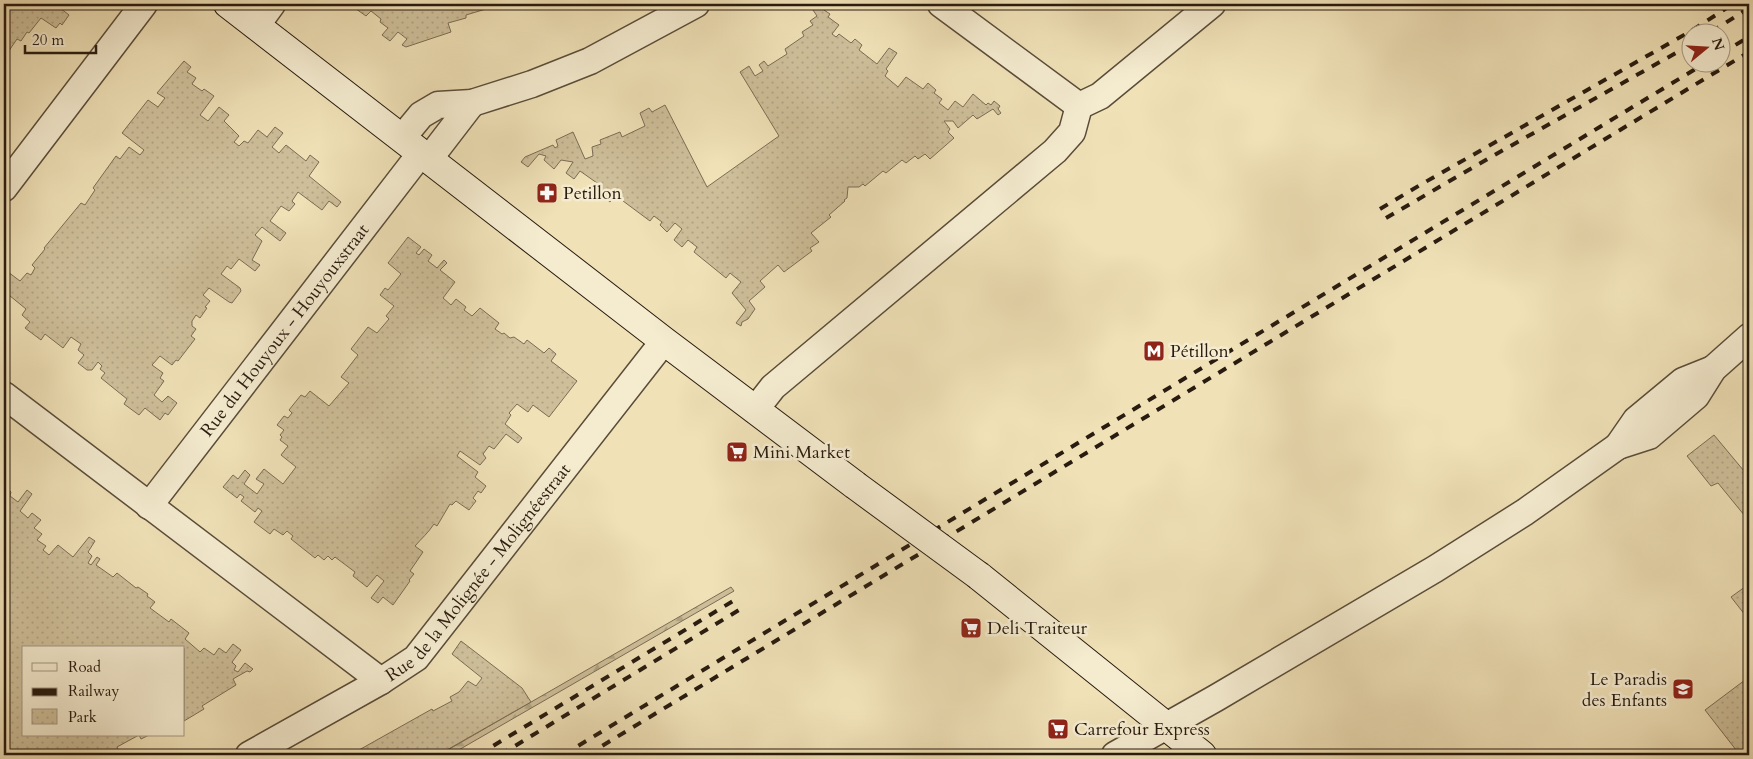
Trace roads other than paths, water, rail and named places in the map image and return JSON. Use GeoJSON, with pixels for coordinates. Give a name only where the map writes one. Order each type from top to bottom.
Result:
{"type":"FeatureCollection","features":[{"type":"Feature","properties":{"kind":"street"},"geometry":{"type":"LineString","coordinates":[[4,188],[144,4]]}},
{"type":"Feature","properties":{"kind":"street"},"geometry":{"type":"LineString","coordinates":[[228,4],[664,341],[979,576],[1202,755]]}},
{"type":"Feature","properties":{"kind":"street"},"geometry":{"type":"LineString","coordinates":[[256,26],[272,4]]}},
{"type":"Feature","properties":{"kind":"street"},"geometry":{"type":"LineString","coordinates":[[417,150],[421,115],[438,105],[472,103],[532,84],[590,61],[696,4]]}},
{"type":"Feature","properties":{"kind":"street"},"geometry":{"type":"LineString","coordinates":[[941,4],[1079,106]]}},
{"type":"Feature","properties":{"kind":"street"},"geometry":{"type":"LineString","coordinates":[[755,410],[773,387],[1055,150],[1072,132],[1079,106],[1100,96],[1212,4]]}},
{"type":"Feature","properties":{"kind":"street"},"geometry":{"type":"LineString","coordinates":[[417,150],[472,103]]}},
{"type":"Feature","properties":{"kind":"street","name":"Rue du Houyoux - Houyouxstraat"},"geometry":{"type":"LineString","coordinates":[[149,506],[417,150]]}},
{"type":"Feature","properties":{"kind":"street"},"geometry":{"type":"LineString","coordinates":[[1115,755],[1435,569],[1525,512],[1618,446],[1649,436],[1696,396],[1713,369],[1749,337]]}},
{"type":"Feature","properties":{"kind":"street","name":"Rue de la Molignée - Molignéestraat"},"geometry":{"type":"LineString","coordinates":[[249,755],[381,681],[416,658],[664,341]]}},
{"type":"Feature","properties":{"kind":"street"},"geometry":{"type":"LineString","coordinates":[[4,395],[381,681]]}},
{"type":"Feature","properties":{"kind":"railway"},"geometry":{"type":"LineString","coordinates":[[1380,209],[1691,31],[1733,4]]}},
{"type":"Feature","properties":{"kind":"railway"},"geometry":{"type":"LineString","coordinates":[[1727,22],[1749,8]]}},
{"type":"Feature","properties":{"kind":"railway"},"geometry":{"type":"LineString","coordinates":[[1730,48],[1749,37]]}},
{"type":"Feature","properties":{"kind":"railway"},"geometry":{"type":"LineString","coordinates":[[1386,218],[1680,51]]}},
{"type":"Feature","properties":{"kind":"railway"},"geometry":{"type":"LineString","coordinates":[[587,755],[1749,52]]}},
{"type":"Feature","properties":{"kind":"railway"},"geometry":{"type":"LineString","coordinates":[[563,755],[1690,72]]}},
{"type":"Feature","properties":{"kind":"railway"},"geometry":{"type":"LineString","coordinates":[[478,755],[738,598]]}},
{"type":"Feature","properties":{"kind":"railway"},"geometry":{"type":"LineString","coordinates":[[500,755],[744,607]]}},
{"type":"Feature","properties":{"kind":"place","name":"Petillon"},"geometry":{"type":"Point","coordinates":[547,193]}},
{"type":"Feature","properties":{"kind":"place","name":"Pétillon"},"geometry":{"type":"Point","coordinates":[1154,351]}},
{"type":"Feature","properties":{"kind":"place","name":"Mini Market"},"geometry":{"type":"Point","coordinates":[737,452]}},
{"type":"Feature","properties":{"kind":"place","name":"Deli Traiteur"},"geometry":{"type":"Point","coordinates":[971,628]}},
{"type":"Feature","properties":{"kind":"place","name":"Le Paradis des Enfants"},"geometry":{"type":"Point","coordinates":[1683,689]}},
{"type":"Feature","properties":{"kind":"place","name":"Carrefour Express"},"geometry":{"type":"Point","coordinates":[1058,729]}}]}
